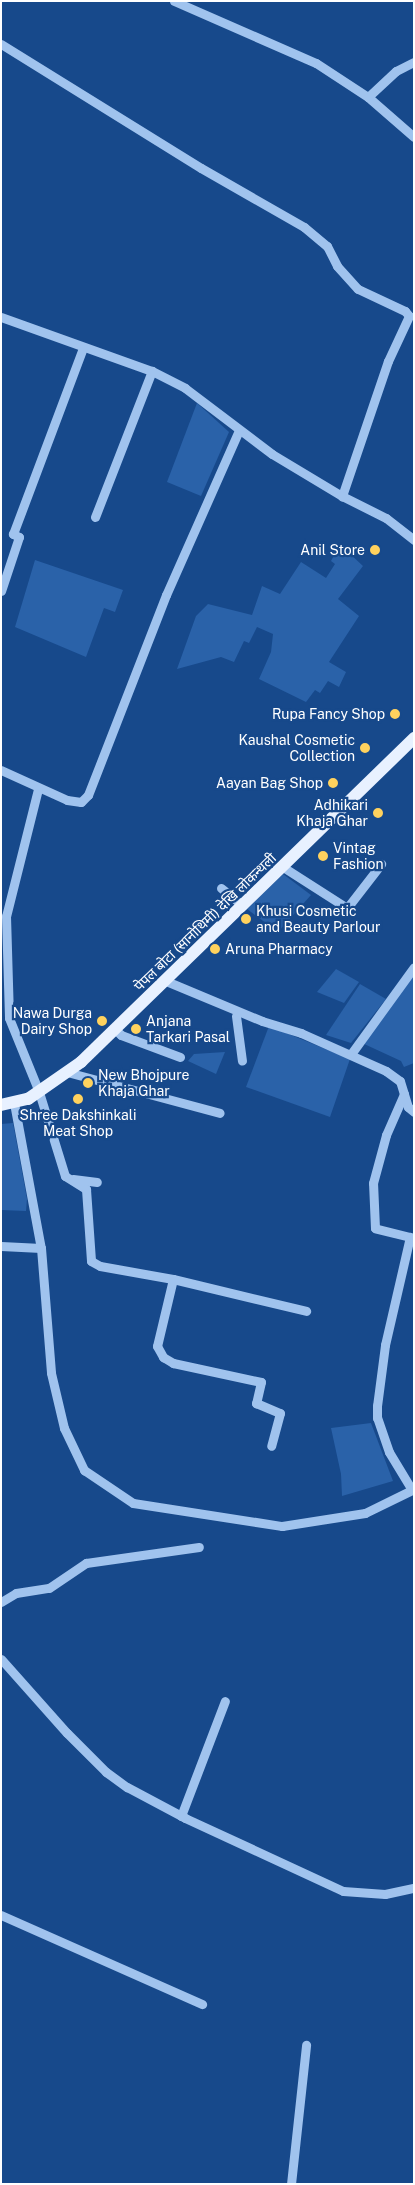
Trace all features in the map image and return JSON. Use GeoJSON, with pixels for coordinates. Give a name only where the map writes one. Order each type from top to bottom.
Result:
{"type":"FeatureCollection","features":[{"type":"Feature","properties":{"kind":"main road","name":"पेपल बोटा (सानोथिमी) देखि लोकन्थली"},"geometry":{"type":"LineString","coordinates":[[8,1104],[39,1092],[67,1072],[116,1030],[414,738]]}},
{"type":"Feature","properties":{"kind":"street"},"geometry":{"type":"LineString","coordinates":[[174,1],[316,63],[368,97],[414,137]]}},
{"type":"Feature","properties":{"kind":"street"},"geometry":{"type":"LineString","coordinates":[[1,44],[201,168],[304,227],[327,246],[337,266],[358,289],[411,315],[388,361],[342,496]]}},
{"type":"Feature","properties":{"kind":"street"},"geometry":{"type":"LineString","coordinates":[[368,97],[389,76],[414,62]]}},
{"type":"Feature","properties":{"kind":"street"},"geometry":{"type":"LineString","coordinates":[[1,318],[152,372],[202,399],[272,454],[342,496],[386,518],[414,540]]}},
{"type":"Feature","properties":{"kind":"street"},"geometry":{"type":"LineString","coordinates":[[1,591],[19,537],[13,534],[83,348]]}},
{"type":"Feature","properties":{"kind":"street"},"geometry":{"type":"LineString","coordinates":[[94,517],[152,372]]}},
{"type":"Feature","properties":{"kind":"street"},"geometry":{"type":"LineString","coordinates":[[1,770],[38,789],[81,802],[88,795],[166,595],[240,430]]}},
{"type":"Feature","properties":{"kind":"street"},"geometry":{"type":"LineString","coordinates":[[38,789],[6,916],[9,1018],[39,1092],[68,1178],[86,1189],[91,1261],[100,1266],[173,1279],[306,1311]]}},
{"type":"Feature","properties":{"kind":"street"},"geometry":{"type":"LineString","coordinates":[[283,867],[347,908],[381,864]]}},
{"type":"Feature","properties":{"kind":"street"},"geometry":{"type":"LineString","coordinates":[[221,888],[243,906]]}},
{"type":"Feature","properties":{"kind":"street"},"geometry":{"type":"LineString","coordinates":[[351,1054],[414,967]]}},
{"type":"Feature","properties":{"kind":"street"},"geometry":{"type":"LineString","coordinates":[[166,981],[351,1054],[386,1071],[400,1082],[408,1107],[414,1112]]}},
{"type":"Feature","properties":{"kind":"street"},"geometry":{"type":"LineString","coordinates":[[236,1016],[242,1061]]}},
{"type":"Feature","properties":{"kind":"street"},"geometry":{"type":"LineString","coordinates":[[116,1030],[121,1035],[180,1057]]}},
{"type":"Feature","properties":{"kind":"street"},"geometry":{"type":"LineString","coordinates":[[67,1072],[220,1113]]}},
{"type":"Feature","properties":{"kind":"street"},"geometry":{"type":"LineString","coordinates":[[8,1104],[40,1248],[51,1373],[64,1428],[84,1470],[120,1497],[132,1503],[282,1526],[366,1513],[413,1490],[389,1452],[379,1424],[377,1406],[385,1345],[410,1237],[374,1228],[374,1183],[386,1135],[404,1094]]}},
{"type":"Feature","properties":{"kind":"street"},"geometry":{"type":"LineString","coordinates":[[68,1178],[97,1182]]}},
{"type":"Feature","properties":{"kind":"street"},"geometry":{"type":"LineString","coordinates":[[1,1246],[40,1248]]}},
{"type":"Feature","properties":{"kind":"street"},"geometry":{"type":"LineString","coordinates":[[173,1279],[157,1346],[163,1357],[174,1362],[261,1382],[256,1403],[280,1413],[271,1446]]}},
{"type":"Feature","properties":{"kind":"street"},"geometry":{"type":"LineString","coordinates":[[1,1602],[16,1594],[48,1588],[86,1563],[199,1548]]}},
{"type":"Feature","properties":{"kind":"street"},"geometry":{"type":"LineString","coordinates":[[1,1659],[106,1772],[181,1816],[343,1891],[385,1894],[414,1888]]}},
{"type":"Feature","properties":{"kind":"street"},"geometry":{"type":"LineString","coordinates":[[181,1816],[224,1701]]}},
{"type":"Feature","properties":{"kind":"street"},"geometry":{"type":"LineString","coordinates":[[1,1915],[202,2004]]}},
{"type":"Feature","properties":{"kind":"street"},"geometry":{"type":"LineString","coordinates":[[292,2184],[306,2045]]}},
{"type":"Feature","properties":{"kind":"shaded area"},"geometry":{"type":"Polygon","coordinates":[[[197,403],[229,432],[201,496],[167,482],[197,403]]]}},
{"type":"Feature","properties":{"kind":"shaded area"},"geometry":{"type":"Polygon","coordinates":[[[337,550],[348,552],[363,566],[338,599],[359,616],[329,662],[346,672],[339,687],[328,681],[320,693],[315,690],[306,702],[259,679],[271,652],[273,634],[257,627],[249,643],[244,641],[234,662],[221,657],[177,669],[196,616],[208,604],[252,615],[262,586],[280,594],[301,562],[326,578],[335,564],[331,561],[337,550]]]}},
{"type":"Feature","properties":{"kind":"shaded area"},"geometry":{"type":"Polygon","coordinates":[[[35,560],[123,590],[115,612],[104,608],[86,657],[15,627],[35,560]]]}},
{"type":"Feature","properties":{"kind":"shaded area"},"geometry":{"type":"Polygon","coordinates":[[[283,874],[311,895],[278,932],[247,909],[283,874]]]}},
{"type":"Feature","properties":{"kind":"shaded area"},"geometry":{"type":"Polygon","coordinates":[[[336,969],[359,982],[344,1003],[317,992],[336,969]]]}},
{"type":"Feature","properties":{"kind":"shaded area"},"geometry":{"type":"Polygon","coordinates":[[[414,972],[414,1063],[404,1067],[401,1061],[362,1043],[414,972]]]}},
{"type":"Feature","properties":{"kind":"shaded area"},"geometry":{"type":"Polygon","coordinates":[[[360,984],[386,999],[351,1043],[326,1035],[360,984]]]}},
{"type":"Feature","properties":{"kind":"shaded area"},"geometry":{"type":"Polygon","coordinates":[[[269,1026],[350,1059],[330,1117],[246,1087],[269,1026]]]}},
{"type":"Feature","properties":{"kind":"shaded area"},"geometry":{"type":"Polygon","coordinates":[[[225,1052],[216,1074],[188,1061],[194,1054],[225,1052]]]}},
{"type":"Feature","properties":{"kind":"shaded area"},"geometry":{"type":"Polygon","coordinates":[[[13,1123],[27,1199],[26,1211],[1,1210],[1,1124],[13,1123]]]}},
{"type":"Feature","properties":{"kind":"shaded area"},"geometry":{"type":"Polygon","coordinates":[[[371,1423],[393,1481],[342,1496],[341,1474],[331,1428],[371,1423]]]}},
{"type":"Feature","properties":{"kind":"place","name":"Anil Store"},"geometry":{"type":"Point","coordinates":[375,550]}},
{"type":"Feature","properties":{"kind":"place","name":"Rupa Fancy Shop"},"geometry":{"type":"Point","coordinates":[395,714]}},
{"type":"Feature","properties":{"kind":"place","name":"Kaushal Cosmetic Collection"},"geometry":{"type":"Point","coordinates":[365,748]}},
{"type":"Feature","properties":{"kind":"place","name":"Aayan Bag Shop"},"geometry":{"type":"Point","coordinates":[333,783]}},
{"type":"Feature","properties":{"kind":"place","name":"Adhikari Khaja Ghar"},"geometry":{"type":"Point","coordinates":[378,813]}},
{"type":"Feature","properties":{"kind":"place","name":"Vintag Fashion"},"geometry":{"type":"Point","coordinates":[323,856]}},
{"type":"Feature","properties":{"kind":"place","name":"Khusi Cosmetic and Beauty Parlour"},"geometry":{"type":"Point","coordinates":[246,919]}},
{"type":"Feature","properties":{"kind":"place","name":"Aruna Pharmacy"},"geometry":{"type":"Point","coordinates":[215,949]}},
{"type":"Feature","properties":{"kind":"place","name":"Nawa Durga Dairy Shop"},"geometry":{"type":"Point","coordinates":[102,1021]}},
{"type":"Feature","properties":{"kind":"place","name":"Anjana Tarkari Pasal"},"geometry":{"type":"Point","coordinates":[136,1029]}},
{"type":"Feature","properties":{"kind":"place","name":"New Bhojpure Khaja Ghar"},"geometry":{"type":"Point","coordinates":[88,1083]}},
{"type":"Feature","properties":{"kind":"place","name":"Shree Dakshinkali Meat Shop"},"geometry":{"type":"Point","coordinates":[78,1099]}}]}
